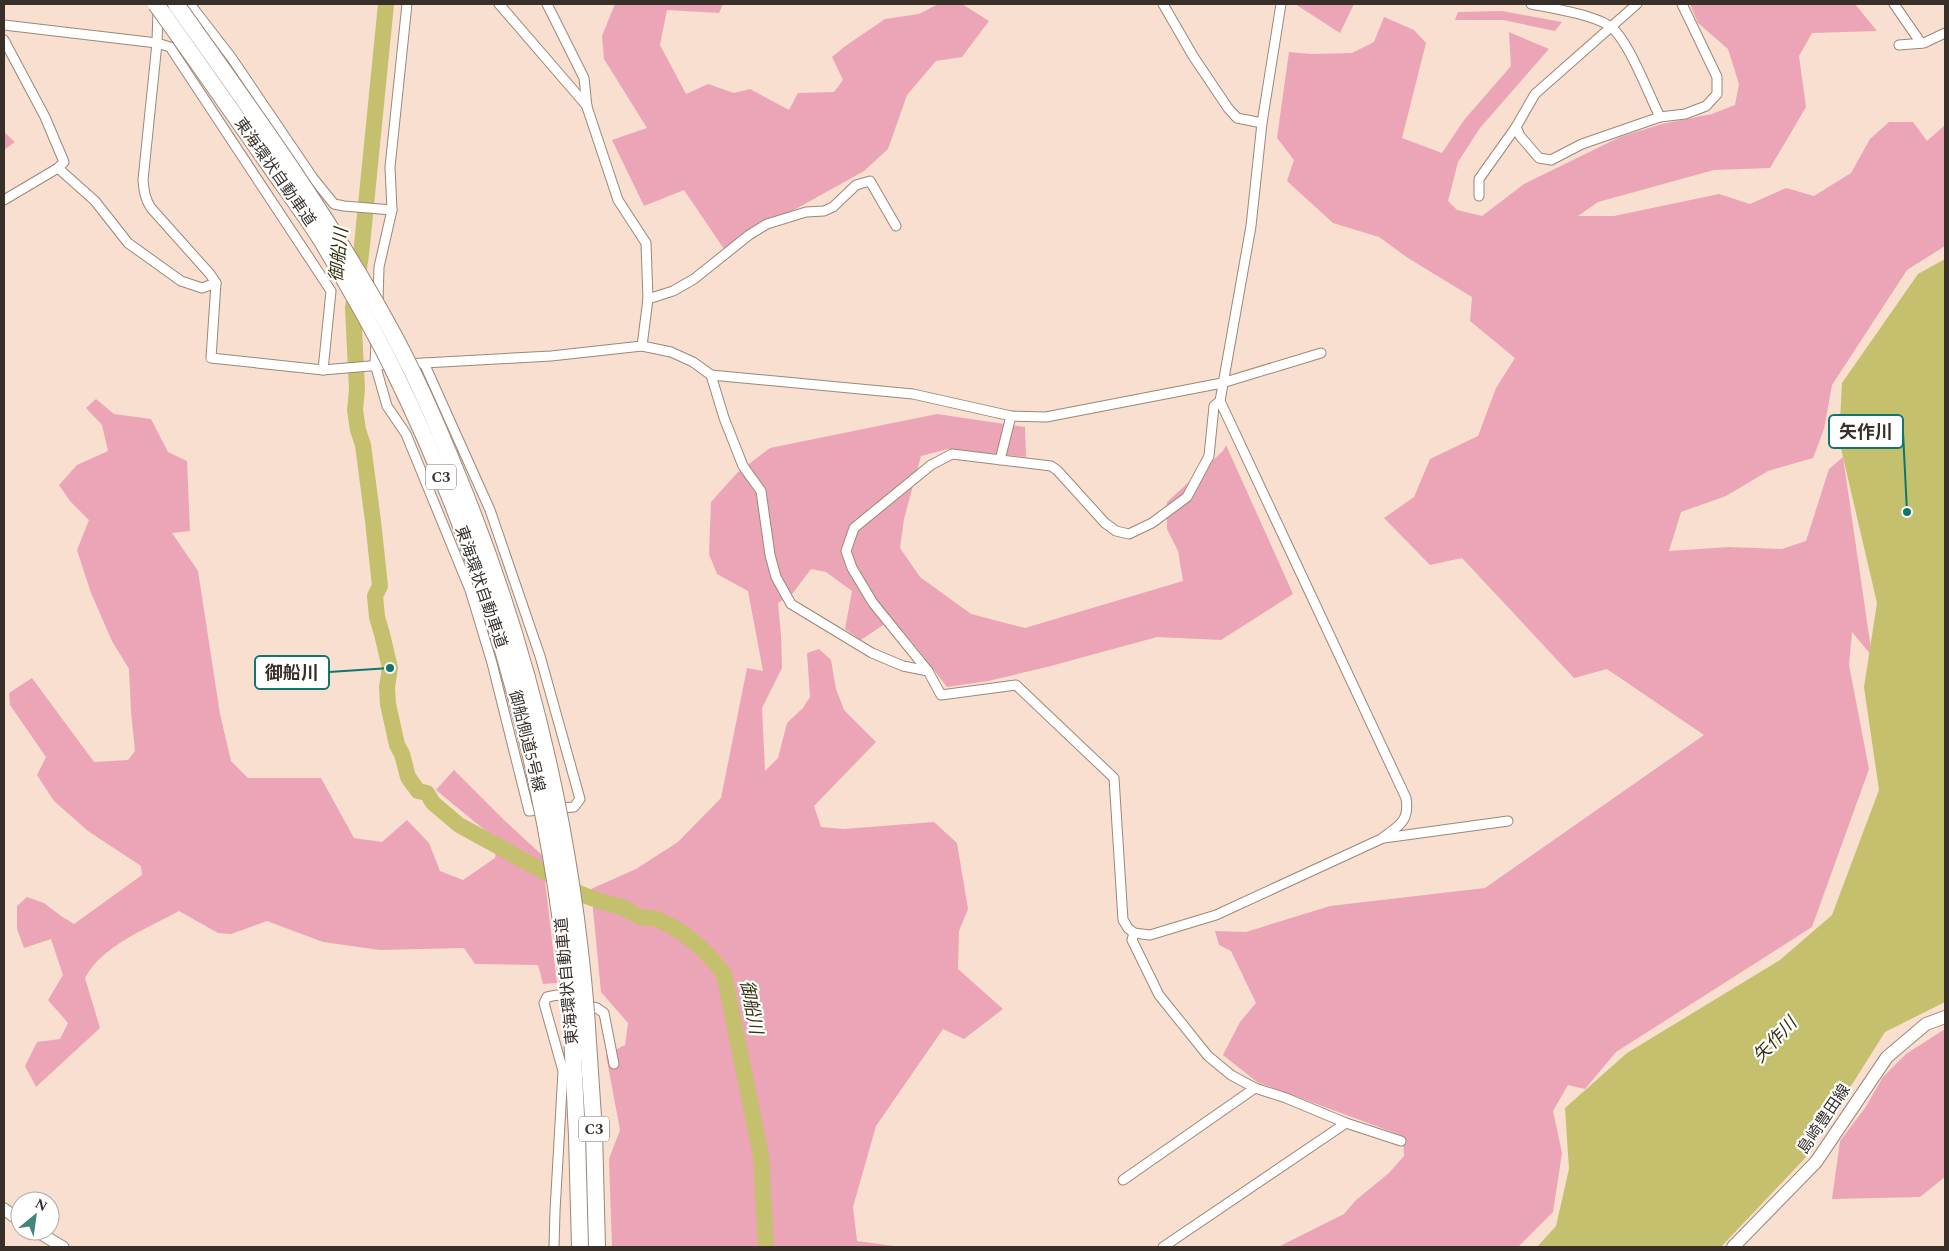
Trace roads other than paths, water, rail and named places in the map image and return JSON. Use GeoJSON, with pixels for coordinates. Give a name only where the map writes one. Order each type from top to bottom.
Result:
{"type":"FeatureCollection","features":[{"type":"Feature","properties":{"kind":"highway","name":"東海環状自動車道"},"geometry":{"type":"LineString","coordinates":[[157,4],[320,238],[391,365],[433,456],[491,610],[526,733],[545,815],[567,971],[578,1012],[594,1132],[597,1247]]}},
{"type":"Feature","properties":{"kind":"highway","name":"東海環状自動車道"},"geometry":{"type":"LineString","coordinates":[[176,4],[313,199],[389,325],[452,462],[485,543],[506,605],[541,730],[567,853],[578,932],[577,1127],[580,1247]]}},
{"type":"Feature","properties":{"kind":"main road","name":"島崎豊田線"},"geometry":{"type":"LineString","coordinates":[[1734,1247],[1816,1162],[1887,1057],[1926,1024],[1945,1017]]}},
{"type":"Feature","properties":{"kind":"street"},"geometry":{"type":"LineString","coordinates":[[157,4],[157,43],[142,180],[146,201],[151,208],[216,283],[211,358],[323,370],[373,365],[551,356],[642,346],[671,352],[694,362],[711,375],[913,394],[1011,416],[1046,417],[1222,382],[1321,353]]}},
{"type":"Feature","properties":{"kind":"street"},"geometry":{"type":"LineString","coordinates":[[190,4],[231,57],[313,178],[334,204],[388,210]]}},
{"type":"Feature","properties":{"kind":"street","name":"御船側道5号線"},"geometry":{"type":"LineString","coordinates":[[407,4],[390,166],[388,210],[379,267],[373,365],[387,406],[406,434],[470,590],[492,663],[529,810],[574,807],[580,799],[540,656],[490,510],[424,363]]}},
{"type":"Feature","properties":{"kind":"street"},"geometry":{"type":"LineString","coordinates":[[499,4],[587,107]]}},
{"type":"Feature","properties":{"kind":"street"},"geometry":{"type":"LineString","coordinates":[[547,4],[584,78],[587,107],[618,200],[646,243],[648,299],[642,346]]}},
{"type":"Feature","properties":{"kind":"street"},"geometry":{"type":"LineString","coordinates":[[1163,4],[1193,56],[1228,108],[1237,118],[1262,123]]}},
{"type":"Feature","properties":{"kind":"street"},"geometry":{"type":"LineString","coordinates":[[1220,401],[1214,406],[1209,456],[1187,497],[1152,522],[1129,534],[1116,531],[1105,522],[1057,470],[1051,466],[952,454],[931,465],[854,528],[846,551],[852,568],[873,603],[928,671],[941,695],[1016,685],[1114,778],[1123,920],[1134,933],[1150,935],[1216,915],[1381,839],[1399,825],[1405,818],[1407,809],[1406,798],[1220,401],[1251,226],[1262,123],[1281,4]]}},
{"type":"Feature","properties":{"kind":"street"},"geometry":{"type":"LineString","coordinates":[[1530,4],[1581,15],[1611,27],[1623,39],[1660,117]]}},
{"type":"Feature","properties":{"kind":"street"},"geometry":{"type":"LineString","coordinates":[[1479,196],[1479,179],[1516,127],[1534,94],[1637,4]]}},
{"type":"Feature","properties":{"kind":"street"},"geometry":{"type":"LineString","coordinates":[[1516,127],[1520,136],[1539,158],[1551,160],[1582,144],[1660,117],[1685,114],[1706,106],[1717,94],[1717,77],[1682,4]]}},
{"type":"Feature","properties":{"kind":"street"},"geometry":{"type":"LineString","coordinates":[[1894,4],[1921,43]]}},
{"type":"Feature","properties":{"kind":"street"},"geometry":{"type":"LineString","coordinates":[[4,25],[157,43],[170,48],[331,291],[323,370]]}},
{"type":"Feature","properties":{"kind":"street"},"geometry":{"type":"LineString","coordinates":[[1899,45],[1921,43],[1945,33]]}},
{"type":"Feature","properties":{"kind":"street"},"geometry":{"type":"LineString","coordinates":[[4,40],[45,117],[64,162],[58,168],[4,200]]}},
{"type":"Feature","properties":{"kind":"street"},"geometry":{"type":"LineString","coordinates":[[193,82],[231,57]]}},
{"type":"Feature","properties":{"kind":"street"},"geometry":{"type":"LineString","coordinates":[[58,168],[95,201],[128,243],[136,249],[181,281],[202,288],[216,283]]}},
{"type":"Feature","properties":{"kind":"street"},"geometry":{"type":"LineString","coordinates":[[279,210],[313,178]]}},
{"type":"Feature","properties":{"kind":"street"},"geometry":{"type":"LineString","coordinates":[[648,299],[673,291],[694,279],[749,235],[767,224],[806,212],[824,211],[833,207],[856,185],[870,181],[896,226]]}},
{"type":"Feature","properties":{"kind":"street"},"geometry":{"type":"LineString","coordinates":[[711,375],[724,418],[743,466],[760,491],[770,556],[776,577],[791,604],[872,653],[903,666],[928,671]]}},
{"type":"Feature","properties":{"kind":"street"},"geometry":{"type":"LineString","coordinates":[[1000,460],[1011,416]]}},
{"type":"Feature","properties":{"kind":"street"},"geometry":{"type":"LineString","coordinates":[[438,513],[490,510]]}},
{"type":"Feature","properties":{"kind":"street"},"geometry":{"type":"LineString","coordinates":[[492,663],[540,656]]}},
{"type":"Feature","properties":{"kind":"street"},"geometry":{"type":"LineString","coordinates":[[1381,839],[1508,821]]}},
{"type":"Feature","properties":{"kind":"street"},"geometry":{"type":"LineString","coordinates":[[1134,933],[1132,940],[1159,995],[1208,1056],[1231,1075],[1255,1088],[1286,1098],[1346,1123],[1401,1141]]}},
{"type":"Feature","properties":{"kind":"street"},"geometry":{"type":"LineString","coordinates":[[554,1247],[563,1071],[544,1004],[547,997],[557,995],[597,1008],[604,1013],[614,1064]]}},
{"type":"Feature","properties":{"kind":"street"},"geometry":{"type":"LineString","coordinates":[[1123,1180],[1255,1088]]}},
{"type":"Feature","properties":{"kind":"street"},"geometry":{"type":"LineString","coordinates":[[1163,1247],[1346,1123]]}},
{"type":"Feature","properties":{"kind":"water"},"geometry":{"type":"Polygon","coordinates":[[[1945,259],[1945,1002],[1885,1032],[1807,1156],[1721,1247],[1537,1247],[1556,1226],[1569,1169],[1565,1108],[1627,1053],[1780,960],[1832,915],[1879,790],[1864,687],[1877,603],[1839,440],[1842,383],[1918,274],[1945,259]]]}},
{"type":"Feature","properties":{"kind":"waterway","name":"御船川"},"geometry":{"type":"LineString","coordinates":[[386,4],[361,255],[353,308],[357,390],[355,410],[358,430],[363,445],[373,521],[380,586],[375,596],[377,617],[390,668],[387,687],[388,704],[397,745],[402,754],[408,777],[418,791],[427,793],[433,803],[459,825],[552,876],[575,891],[593,899],[624,908],[642,918],[655,918],[681,932],[697,944],[724,974],[761,1156],[766,1247]]}},
{"type":"Feature","properties":{"kind":"place","name":"矢作川"},"geometry":{"type":"Point","coordinates":[1907,512]}},
{"type":"Feature","properties":{"kind":"place","name":"御船川"},"geometry":{"type":"Point","coordinates":[390,668]}}]}
